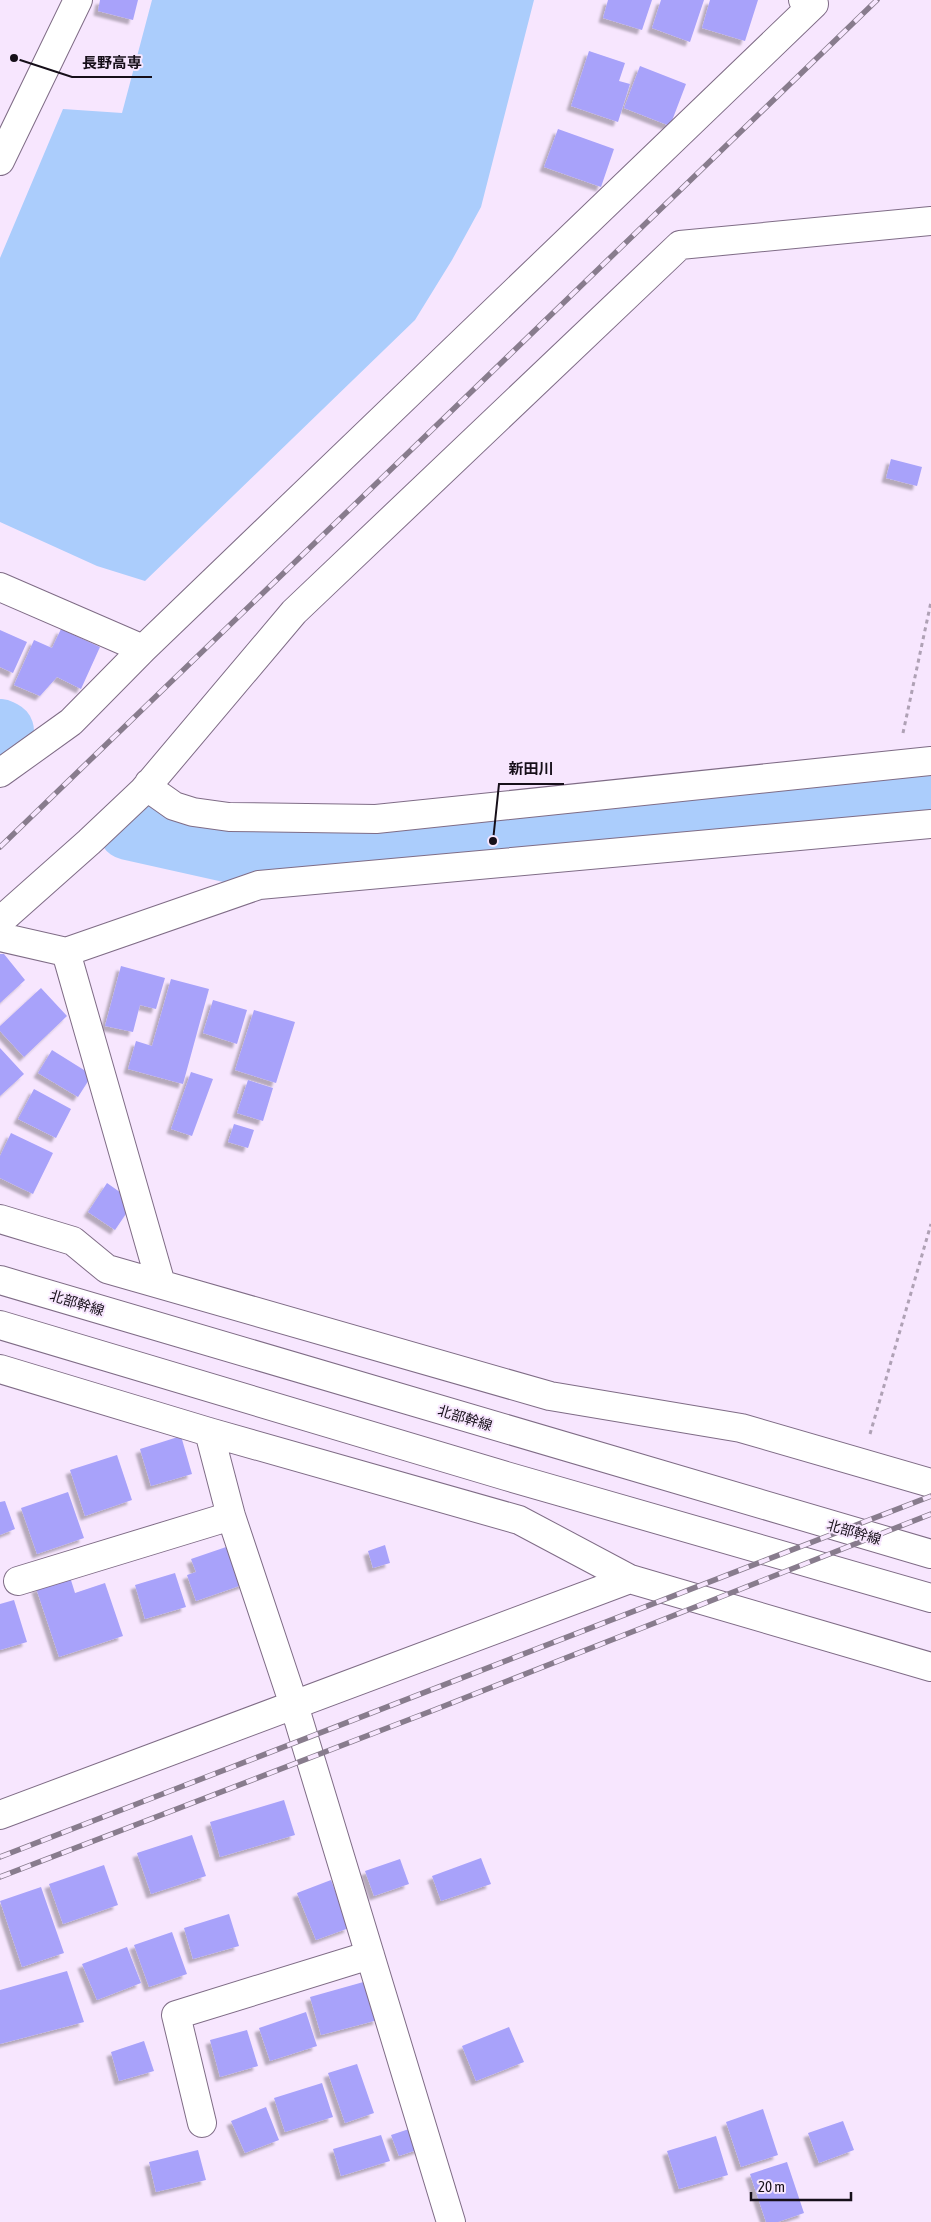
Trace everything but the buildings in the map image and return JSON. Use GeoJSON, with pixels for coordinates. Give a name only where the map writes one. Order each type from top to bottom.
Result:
{"type":"FeatureCollection","features":[{"type":"Feature","properties":{"kind":"street"},"geometry":{"type":"LineString","coordinates":[[0,161],[78,0]]}},
{"type":"Feature","properties":{"kind":"street"},"geometry":{"type":"LineString","coordinates":[[0,773],[71,722],[143,649],[814,4],[803,0]]}},
{"type":"Feature","properties":{"kind":"street"},"geometry":{"type":"LineString","coordinates":[[0,921],[89,842],[146,787],[294,612],[680,245],[931,221]]}},
{"type":"Feature","properties":{"kind":"street"},"geometry":{"type":"LineString","coordinates":[[0,587],[143,649]]}},
{"type":"Feature","properties":{"kind":"street"},"geometry":{"type":"LineString","coordinates":[[146,787],[174,806],[193,812],[228,817],[376,819],[931,761]]}},
{"type":"Feature","properties":{"kind":"street"},"geometry":{"type":"LineString","coordinates":[[0,937],[66,952],[259,885],[931,824]]}},
{"type":"Feature","properties":{"kind":"street"},"geometry":{"type":"LineString","coordinates":[[66,952],[160,1284]]}},
{"type":"Feature","properties":{"kind":"street"},"geometry":{"type":"LineString","coordinates":[[0,1219],[73,1241],[107,1269],[550,1396],[741,1428],[931,1483]]}},
{"type":"Feature","properties":{"kind":"street","name":"北部幹線"},"geometry":{"type":"LineString","coordinates":[[0,1280],[931,1554]]}},
{"type":"Feature","properties":{"kind":"street"},"geometry":{"type":"LineString","coordinates":[[0,1325],[516,1479],[931,1598]]}},
{"type":"Feature","properties":{"kind":"street"},"geometry":{"type":"LineString","coordinates":[[0,1369],[209,1432],[519,1520],[630,1579],[931,1667]]}},
{"type":"Feature","properties":{"kind":"street"},"geometry":{"type":"LineString","coordinates":[[209,1432],[231,1516],[294,1705],[451,2222]]}},
{"type":"Feature","properties":{"kind":"street"},"geometry":{"type":"LineString","coordinates":[[906,1475],[931,1465]]}},
{"type":"Feature","properties":{"kind":"street"},"geometry":{"type":"LineString","coordinates":[[18,1581],[231,1516]]}},
{"type":"Feature","properties":{"kind":"street"},"geometry":{"type":"LineString","coordinates":[[0,1815],[630,1579]]}},
{"type":"Feature","properties":{"kind":"street"},"geometry":{"type":"LineString","coordinates":[[202,2123],[176,2016],[370,1955]]}},
{"type":"Feature","properties":{"kind":"path"},"geometry":{"type":"LineString","coordinates":[[896,764],[931,602]]}},
{"type":"Feature","properties":{"kind":"path"},"geometry":{"type":"LineString","coordinates":[[862,1462],[931,1224]]}},
{"type":"Feature","properties":{"kind":"water"},"geometry":{"type":"Polygon","coordinates":[[[152,0],[534,0],[481,207],[452,260],[415,320],[145,581],[97,566],[0,522],[0,258],[63,109],[122,113],[152,0]]]}},
{"type":"Feature","properties":{"kind":"waterway"},"geometry":{"type":"LineString","coordinates":[[0,729],[4,731]]}},
{"type":"Feature","properties":{"kind":"waterway"},"geometry":{"type":"LineString","coordinates":[[128,830],[258,859],[493,841],[931,797]]}},
{"type":"Feature","properties":{"kind":"railway"},"geometry":{"type":"LineString","coordinates":[[0,847],[877,0]]}},
{"type":"Feature","properties":{"kind":"railway"},"geometry":{"type":"LineString","coordinates":[[0,1857],[931,1496]]}},
{"type":"Feature","properties":{"kind":"railway"},"geometry":{"type":"LineString","coordinates":[[0,1877],[434,1710],[931,1514]]}},
{"type":"Feature","properties":{"kind":"place","name":"長野高専"},"geometry":{"type":"Point","coordinates":[14,58]}},
{"type":"Feature","properties":{"kind":"place","name":"新田川"},"geometry":{"type":"Point","coordinates":[493,841]}}]}
